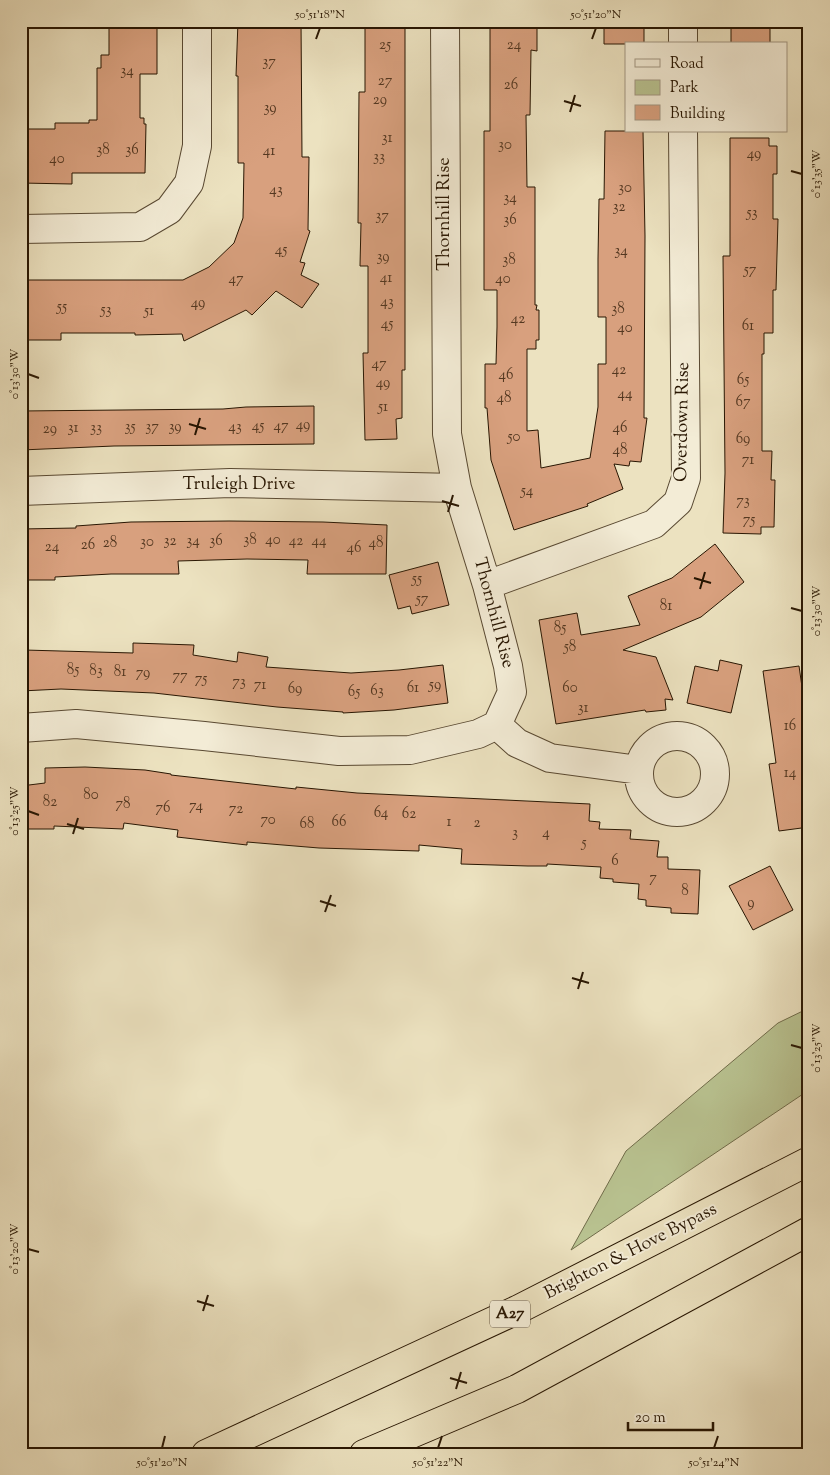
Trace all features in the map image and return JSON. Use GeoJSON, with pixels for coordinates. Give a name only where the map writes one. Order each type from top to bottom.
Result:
{"type":"FeatureCollection","features":[{"type":"Feature","properties":{"kind":"highway","name":"Brighton & Hove Bypass"},"geometry":{"type":"LineString","coordinates":[[206,1454],[519,1309],[809,1161]]}},
{"type":"Feature","properties":{"kind":"highway"},"geometry":{"type":"LineString","coordinates":[[364,1454],[518,1389],[809,1231]]}},
{"type":"Feature","properties":{"kind":"street"},"geometry":{"type":"LineString","coordinates":[[21,229],[140,227],[169,210],[188,183],[197,146],[197,21]]}},
{"type":"Feature","properties":{"kind":"street","name":"Thornhill Rise"},"geometry":{"type":"LineString","coordinates":[[445,21],[447,434],[457,488],[487,585],[508,666],[512,692],[497,725]]}},
{"type":"Feature","properties":{"kind":"street"},"geometry":{"type":"LineString","coordinates":[[683,21],[683,42]]}},
{"type":"Feature","properties":{"kind":"street","name":"Overdown Rise"},"geometry":{"type":"LineString","coordinates":[[487,585],[654,524],[678,502],[686,478],[683,132]]}},
{"type":"Feature","properties":{"kind":"street","name":"Truleigh Drive"},"geometry":{"type":"LineString","coordinates":[[21,491],[230,484],[457,488]]}},
{"type":"Feature","properties":{"kind":"street"},"geometry":{"type":"LineString","coordinates":[[21,728],[76,724],[339,751],[410,750],[460,740],[497,725],[517,743],[550,758],[639,770]]}},
{"type":"Feature","properties":{"kind":"green space"},"geometry":{"type":"Polygon","coordinates":[[[809,1008],[809,1090],[571,1250],[626,1151],[778,1023],[809,1008]]]}},
{"type":"Feature","properties":{"kind":"building"},"geometry":{"type":"Polygon","coordinates":[[[109,21],[157,21],[157,74],[140,74],[140,118],[144,118],[144,124],[146,124],[145,173],[72,173],[72,184],[21,183],[21,129],[55,129],[55,123],[89,123],[89,120],[97,120],[97,68],[101,68],[101,55],[109,55],[109,21]]]}},
{"type":"Feature","properties":{"kind":"building"},"geometry":{"type":"Polygon","coordinates":[[[238,21],[301,21],[302,157],[309,157],[308,230],[310,231],[300,262],[305,263],[301,275],[319,284],[302,308],[276,291],[252,315],[246,310],[184,341],[182,334],[135,335],[135,333],[61,333],[61,340],[27,340],[27,334],[21,334],[21,280],[183,280],[209,267],[234,243],[243,218],[244,163],[238,163],[238,76],[236,76],[238,21]]]}},
{"type":"Feature","properties":{"kind":"building"},"geometry":{"type":"Polygon","coordinates":[[[365,21],[405,21],[405,370],[402,370],[402,418],[396,419],[397,439],[365,440],[363,353],[368,353],[368,266],[360,266],[361,223],[358,223],[359,92],[365,92],[365,21]]]}},
{"type":"Feature","properties":{"kind":"building"},"geometry":{"type":"Polygon","coordinates":[[[490,21],[530,21],[529,26],[537,26],[537,51],[531,50],[530,115],[526,115],[527,187],[535,187],[535,305],[537,305],[536,310],[539,310],[539,340],[536,340],[536,349],[527,349],[527,431],[538,430],[541,468],[590,458],[598,407],[598,364],[606,364],[606,317],[598,317],[599,199],[604,199],[605,131],[643,132],[645,236],[644,418],[647,418],[641,462],[630,461],[629,466],[614,464],[623,489],[587,504],[588,506],[514,530],[491,460],[487,408],[485,408],[485,364],[496,364],[497,327],[497,290],[484,290],[484,131],[490,131],[490,21]]]}},
{"type":"Feature","properties":{"kind":"building"},"geometry":{"type":"Polygon","coordinates":[[[604,21],[644,21],[644,42],[604,44],[604,21]]]}},
{"type":"Feature","properties":{"kind":"building"},"geometry":{"type":"Polygon","coordinates":[[[731,21],[770,22],[770,42],[731,42],[731,21]]]}},
{"type":"Feature","properties":{"kind":"building"},"geometry":{"type":"Polygon","coordinates":[[[730,138],[769,138],[769,146],[777,146],[777,174],[773,174],[773,219],[778,219],[776,290],[773,290],[773,333],[764,333],[764,354],[762,354],[762,451],[772,451],[771,480],[775,480],[774,527],[761,527],[761,534],[723,533],[725,473],[723,256],[730,256],[730,138]]]}},
{"type":"Feature","properties":{"kind":"building"},"geometry":{"type":"Polygon","coordinates":[[[314,406],[314,444],[114,446],[21,450],[21,411],[314,406]]]}},
{"type":"Feature","properties":{"kind":"building"},"geometry":{"type":"Polygon","coordinates":[[[229,521],[387,525],[386,574],[307,574],[308,560],[247,559],[178,561],[179,574],[111,574],[55,577],[55,580],[27,580],[27,566],[21,566],[21,529],[76,528],[76,526],[131,522],[229,521]]]}},
{"type":"Feature","properties":{"kind":"building"},"geometry":{"type":"Polygon","coordinates":[[[715,544],[744,582],[701,617],[623,650],[656,657],[673,700],[665,699],[666,710],[646,712],[645,710],[556,724],[539,620],[577,613],[581,635],[640,625],[628,596],[672,578],[715,544]]]}},
{"type":"Feature","properties":{"kind":"building"},"geometry":{"type":"Polygon","coordinates":[[[438,562],[449,605],[412,614],[410,606],[398,609],[389,575],[438,562]]]}},
{"type":"Feature","properties":{"kind":"building"},"geometry":{"type":"Polygon","coordinates":[[[133,643],[194,645],[193,655],[237,662],[238,652],[268,657],[266,667],[351,673],[443,665],[448,703],[394,710],[343,713],[154,693],[61,689],[21,691],[21,653],[24,653],[24,650],[133,653],[133,643]]]}},
{"type":"Feature","properties":{"kind":"building"},"geometry":{"type":"Polygon","coordinates":[[[720,660],[742,665],[731,713],[687,703],[695,666],[718,671],[720,660]]]}},
{"type":"Feature","properties":{"kind":"building"},"geometry":{"type":"Polygon","coordinates":[[[799,666],[802,687],[806,687],[809,709],[809,827],[779,831],[769,764],[776,763],[763,671],[799,666]]]}},
{"type":"Feature","properties":{"kind":"building"},"geometry":{"type":"Polygon","coordinates":[[[85,767],[145,770],[171,775],[296,789],[296,787],[357,793],[590,804],[589,821],[600,822],[599,829],[631,830],[630,839],[659,841],[657,857],[668,857],[668,869],[700,870],[698,914],[671,913],[671,908],[646,906],[646,900],[638,899],[639,884],[613,882],[613,879],[600,878],[601,867],[547,864],[547,866],[528,866],[461,864],[462,849],[419,845],[419,851],[319,848],[247,842],[247,845],[177,837],[178,830],[124,823],[123,829],[54,826],[54,829],[21,829],[21,786],[45,783],[45,768],[85,767]]]}},
{"type":"Feature","properties":{"kind":"building"},"geometry":{"type":"Polygon","coordinates":[[[770,866],[793,910],[753,930],[729,886],[770,866]]]}}]}
